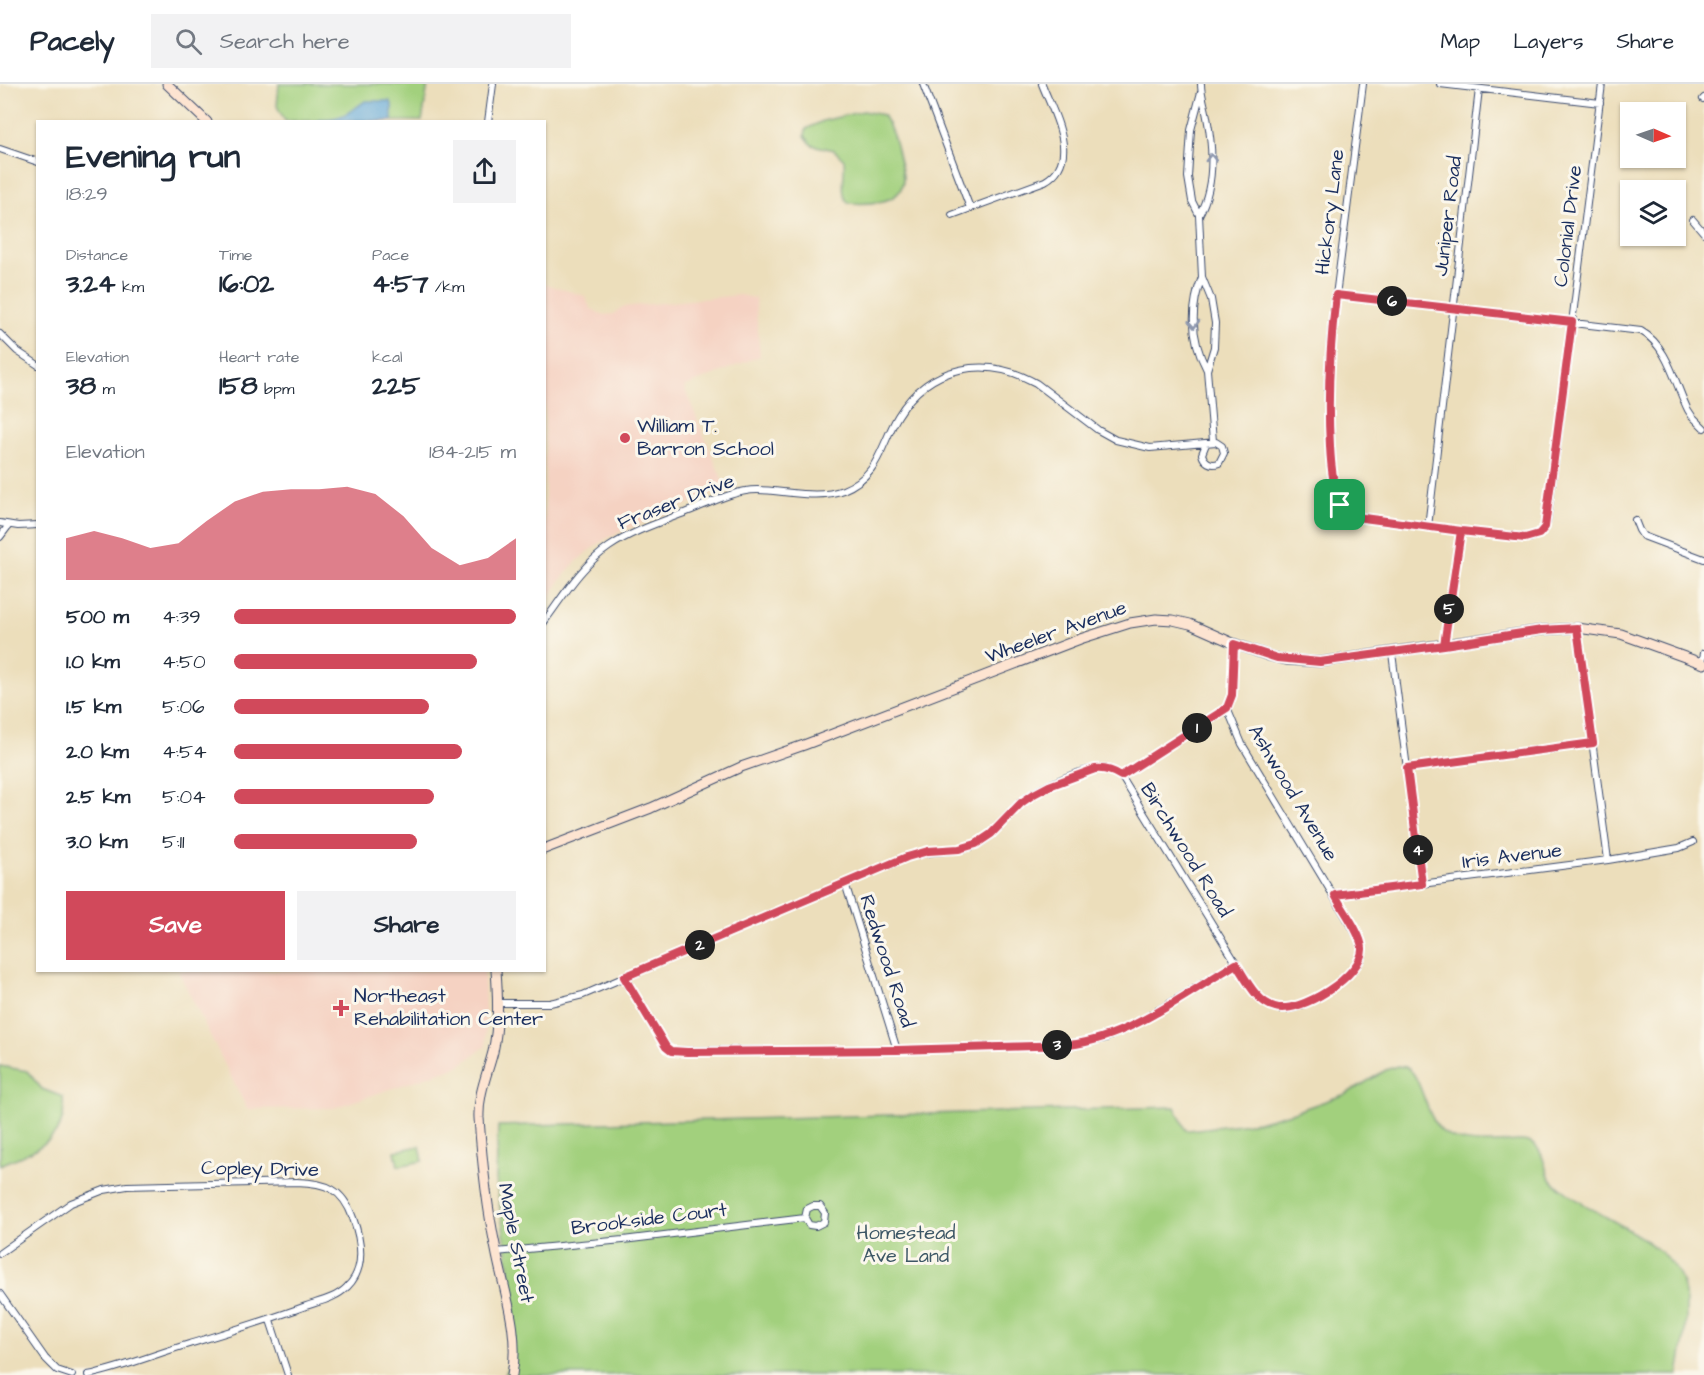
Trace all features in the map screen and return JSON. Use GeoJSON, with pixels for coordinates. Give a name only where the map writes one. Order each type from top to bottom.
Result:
{"type":"FeatureCollection","features":[{"type":"Feature","properties":{"kind":"street"},"geometry":{"type":"LineString","coordinates":[[167,84],[205,120]]}},
{"type":"Feature","properties":{"kind":"street"},"geometry":{"type":"LineString","coordinates":[[488,120],[493,84]]}},
{"type":"Feature","properties":{"kind":"street"},"geometry":{"type":"LineString","coordinates":[[923,84],[970,208]]}},
{"type":"Feature","properties":{"kind":"street"},"geometry":{"type":"LineString","coordinates":[[951,215],[1045,181],[1056,173],[1064,153],[1062,138],[1042,84]]}},
{"type":"Feature","properties":{"kind":"street","name":"Hickory Lane"},"geometry":{"type":"LineString","coordinates":[[1363,84],[1331,335],[1329,393],[1331,465],[1337,498],[1344,510],[1356,517],[1461,531]]}},
{"type":"Feature","properties":{"kind":"street"},"geometry":{"type":"LineString","coordinates":[[1440,84],[1600,103]]}},
{"type":"Feature","properties":{"kind":"street","name":"Colonial Drive"},"geometry":{"type":"LineString","coordinates":[[1461,531],[1525,538],[1539,534],[1545,527],[1602,84]]}},
{"type":"Feature","properties":{"kind":"street"},"geometry":{"type":"LineString","coordinates":[[1199,215],[1208,194],[1211,162],[1208,123],[1201,88]]}},
{"type":"Feature","properties":{"kind":"street"},"geometry":{"type":"LineString","coordinates":[[1201,88],[1191,130],[1188,161],[1190,193],[1199,215],[1202,277],[1211,299],[1215,323],[1214,347],[1207,370]]}},
{"type":"Feature","properties":{"kind":"street","name":"Juniper Road"},"geometry":{"type":"LineString","coordinates":[[1428,526],[1479,89]]}},
{"type":"Feature","properties":{"kind":"street"},"geometry":{"type":"LineString","coordinates":[[0,149],[36,161]]}},
{"type":"Feature","properties":{"kind":"street"},"geometry":{"type":"LineString","coordinates":[[1693,220],[1704,232]]}},
{"type":"Feature","properties":{"kind":"street"},"geometry":{"type":"LineString","coordinates":[[1202,277],[1195,300],[1194,324],[1198,348],[1207,370]]}},
{"type":"Feature","properties":{"kind":"street"},"geometry":{"type":"LineString","coordinates":[[1336,295],[1632,328],[1649,335],[1664,356],[1692,416],[1704,428]]}},
{"type":"Feature","properties":{"kind":"street"},"geometry":{"type":"LineString","coordinates":[[0,334],[17,351],[36,364]]}},
{"type":"Feature","properties":{"kind":"street","name":"Fraser Drive"},"geometry":{"type":"LineString","coordinates":[[546,619],[572,584],[596,558],[616,542],[640,531],[738,493],[755,490],[824,494],[841,490],[857,482],[876,464],[898,416],[909,401],[934,379],[958,370],[975,367],[993,368],[1026,377],[1098,430],[1127,444],[1150,448],[1209,443],[1207,370]]}},
{"type":"Feature","properties":{"kind":"street"},"geometry":{"type":"LineString","coordinates":[[1635,520],[1643,536],[1704,559]]}},
{"type":"Feature","properties":{"kind":"street"},"geometry":{"type":"LineString","coordinates":[[0,523],[36,525]]}},
{"type":"Feature","properties":{"kind":"street"},"geometry":{"type":"LineString","coordinates":[[0,537],[9,525]]}},
{"type":"Feature","properties":{"kind":"street"},"geometry":{"type":"LineString","coordinates":[[1444,645],[1461,531]]}},
{"type":"Feature","properties":{"kind":"street","name":"Wheeler Avenue"},"geometry":{"type":"LineString","coordinates":[[546,848],[651,808],[741,767],[1121,625],[1147,620],[1173,620],[1190,624],[1234,644],[1277,658],[1303,662],[1392,653],[1542,630],[1577,628],[1621,634],[1703,663]]}},
{"type":"Feature","properties":{"kind":"street"},"geometry":{"type":"LineString","coordinates":[[1577,628],[1608,860]]}},
{"type":"Feature","properties":{"kind":"street"},"geometry":{"type":"LineString","coordinates":[[1227,708],[1232,695],[1234,644]]}},
{"type":"Feature","properties":{"kind":"street"},"geometry":{"type":"LineString","coordinates":[[1392,653],[1422,884]]}},
{"type":"Feature","properties":{"kind":"street"},"geometry":{"type":"LineString","coordinates":[[1703,663],[1704,653]]}},
{"type":"Feature","properties":{"kind":"street","name":"Birchwood Road"},"geometry":{"type":"LineString","coordinates":[[1227,708],[1121,776],[1254,992],[1272,1007]]}},
{"type":"Feature","properties":{"kind":"street","name":"Ashwood Avenue"},"geometry":{"type":"LineString","coordinates":[[1227,708],[1242,744],[1335,895],[1360,940],[1362,948],[1357,965],[1335,986],[1291,1008],[1272,1007]]}},
{"type":"Feature","properties":{"kind":"street"},"geometry":{"type":"LineString","coordinates":[[1407,768],[1593,743]]}},
{"type":"Feature","properties":{"kind":"street"},"geometry":{"type":"LineString","coordinates":[[498,1003],[558,1002],[583,994],[918,854],[959,849],[976,844],[991,834],[1021,803],[1049,786],[1080,773],[1102,768],[1121,776]]}},
{"type":"Feature","properties":{"kind":"street","name":"Iris Avenue"},"geometry":{"type":"LineString","coordinates":[[1335,895],[1608,860],[1679,848],[1693,842]]}},
{"type":"Feature","properties":{"kind":"street","name":"Redwood Road"},"geometry":{"type":"LineString","coordinates":[[845,883],[897,1050]]}},
{"type":"Feature","properties":{"kind":"street"},"geometry":{"type":"LineString","coordinates":[[624,977],[662,1041],[671,1051],[897,1050],[1056,1045],[1093,1041],[1137,1023],[1236,964]]}},
{"type":"Feature","properties":{"kind":"street","name":"Maple Street"},"geometry":{"type":"LineString","coordinates":[[496,972],[498,1003],[495,1041],[480,1092],[479,1118],[496,1252],[514,1330],[512,1375]]}},
{"type":"Feature","properties":{"kind":"street","name":"Copley Drive"},"geometry":{"type":"LineString","coordinates":[[0,1253],[71,1203],[104,1190],[157,1185],[297,1182],[328,1185],[344,1200],[354,1221],[360,1257],[356,1274],[347,1288],[332,1298],[270,1320],[88,1375]]}},
{"type":"Feature","properties":{"kind":"street","name":"Brookside Court"},"geometry":{"type":"LineString","coordinates":[[496,1252],[623,1240],[805,1218]]}},
{"type":"Feature","properties":{"kind":"street"},"geometry":{"type":"LineString","coordinates":[[0,1294],[45,1358],[57,1370],[72,1375]]}},
{"type":"Feature","properties":{"kind":"street"},"geometry":{"type":"LineString","coordinates":[[270,1320],[288,1375]]}},
{"type":"Feature","properties":{"kind":"shaded area","name":"William T. Barron School"},"geometry":{"type":"Polygon","coordinates":[[[546,284],[585,296],[590,308],[603,315],[614,314],[622,307],[739,295],[755,298],[760,356],[684,387],[726,489],[604,540],[572,566],[559,582],[546,605],[546,284]]]}},
{"type":"Feature","properties":{"kind":"shaded area","name":"Northeast Rehabilitation Center"},"geometry":{"type":"Polygon","coordinates":[[[178,972],[484,972],[486,1046],[459,1066],[334,1108],[247,1109],[178,972]]]}},
{"type":"Feature","properties":{"kind":"green space"},"geometry":{"type":"Polygon","coordinates":[[[279,84],[428,84],[422,120],[284,120],[277,106],[279,84]]]}},
{"type":"Feature","properties":{"kind":"green space"},"geometry":{"type":"Polygon","coordinates":[[[863,111],[883,115],[896,146],[903,183],[899,192],[887,200],[848,203],[843,188],[844,160],[834,150],[812,145],[805,136],[806,129],[823,121],[863,111]]]}},
{"type":"Feature","properties":{"kind":"green space"},"geometry":{"type":"Polygon","coordinates":[[[0,1066],[27,1071],[42,1089],[63,1097],[63,1117],[59,1127],[46,1142],[0,1165],[0,1066]]]}},
{"type":"Feature","properties":{"kind":"green space","name":"Homestead Ave Land"},"geometry":{"type":"Polygon","coordinates":[[[1397,1066],[1406,1067],[1416,1078],[1432,1118],[1444,1133],[1469,1142],[1520,1141],[1534,1145],[1541,1153],[1552,1181],[1580,1202],[1654,1246],[1669,1260],[1680,1276],[1686,1304],[1678,1375],[505,1375],[515,1305],[496,1181],[498,1126],[1175,1107],[1186,1130],[1189,1130],[1258,1122],[1294,1112],[1346,1094],[1397,1066]]]}},
{"type":"Feature","properties":{"kind":"green space"},"geometry":{"type":"Polygon","coordinates":[[[420,1146],[423,1161],[398,1166],[395,1151],[420,1146]]]}},
{"type":"Feature","properties":{"kind":"water"},"geometry":{"type":"Polygon","coordinates":[[[365,101],[390,101],[392,120],[320,120],[334,118],[365,101]]]}},
{"type":"Feature","properties":{"kind":"place","name":"William T. Barron School"},"geometry":{"type":"Point","coordinates":[625,438]}},
{"type":"Feature","properties":{"kind":"place","name":"Northeast Rehabilitation Center"},"geometry":{"type":"Point","coordinates":[341,1008]}},
{"type":"Feature","properties":{"kind":"route"},"geometry":{"type":"LineString","coordinates":[[1340,505],[1331,465],[1329,428],[1329,365],[1336,295],[1572,322],[1545,527],[1539,534],[1530,538],[1461,531],[1452,588],[1444,645],[1542,630],[1577,628],[1593,743],[1407,768],[1422,884],[1335,895],[1360,940],[1362,948],[1357,965],[1335,986],[1298,1006],[1285,1009],[1272,1007],[1254,992],[1236,964],[1121,1032],[1106,1038],[1069,1045],[897,1050],[687,1052],[671,1051],[666,1047],[624,977],[907,857],[928,851],[959,849],[985,840],[1010,813],[1034,794],[1088,770],[1102,768],[1121,776],[1227,708],[1232,695],[1234,644],[1269,656],[1303,662],[1338,660],[1444,645],[1461,531],[1356,517],[1340,505]]}}]}
